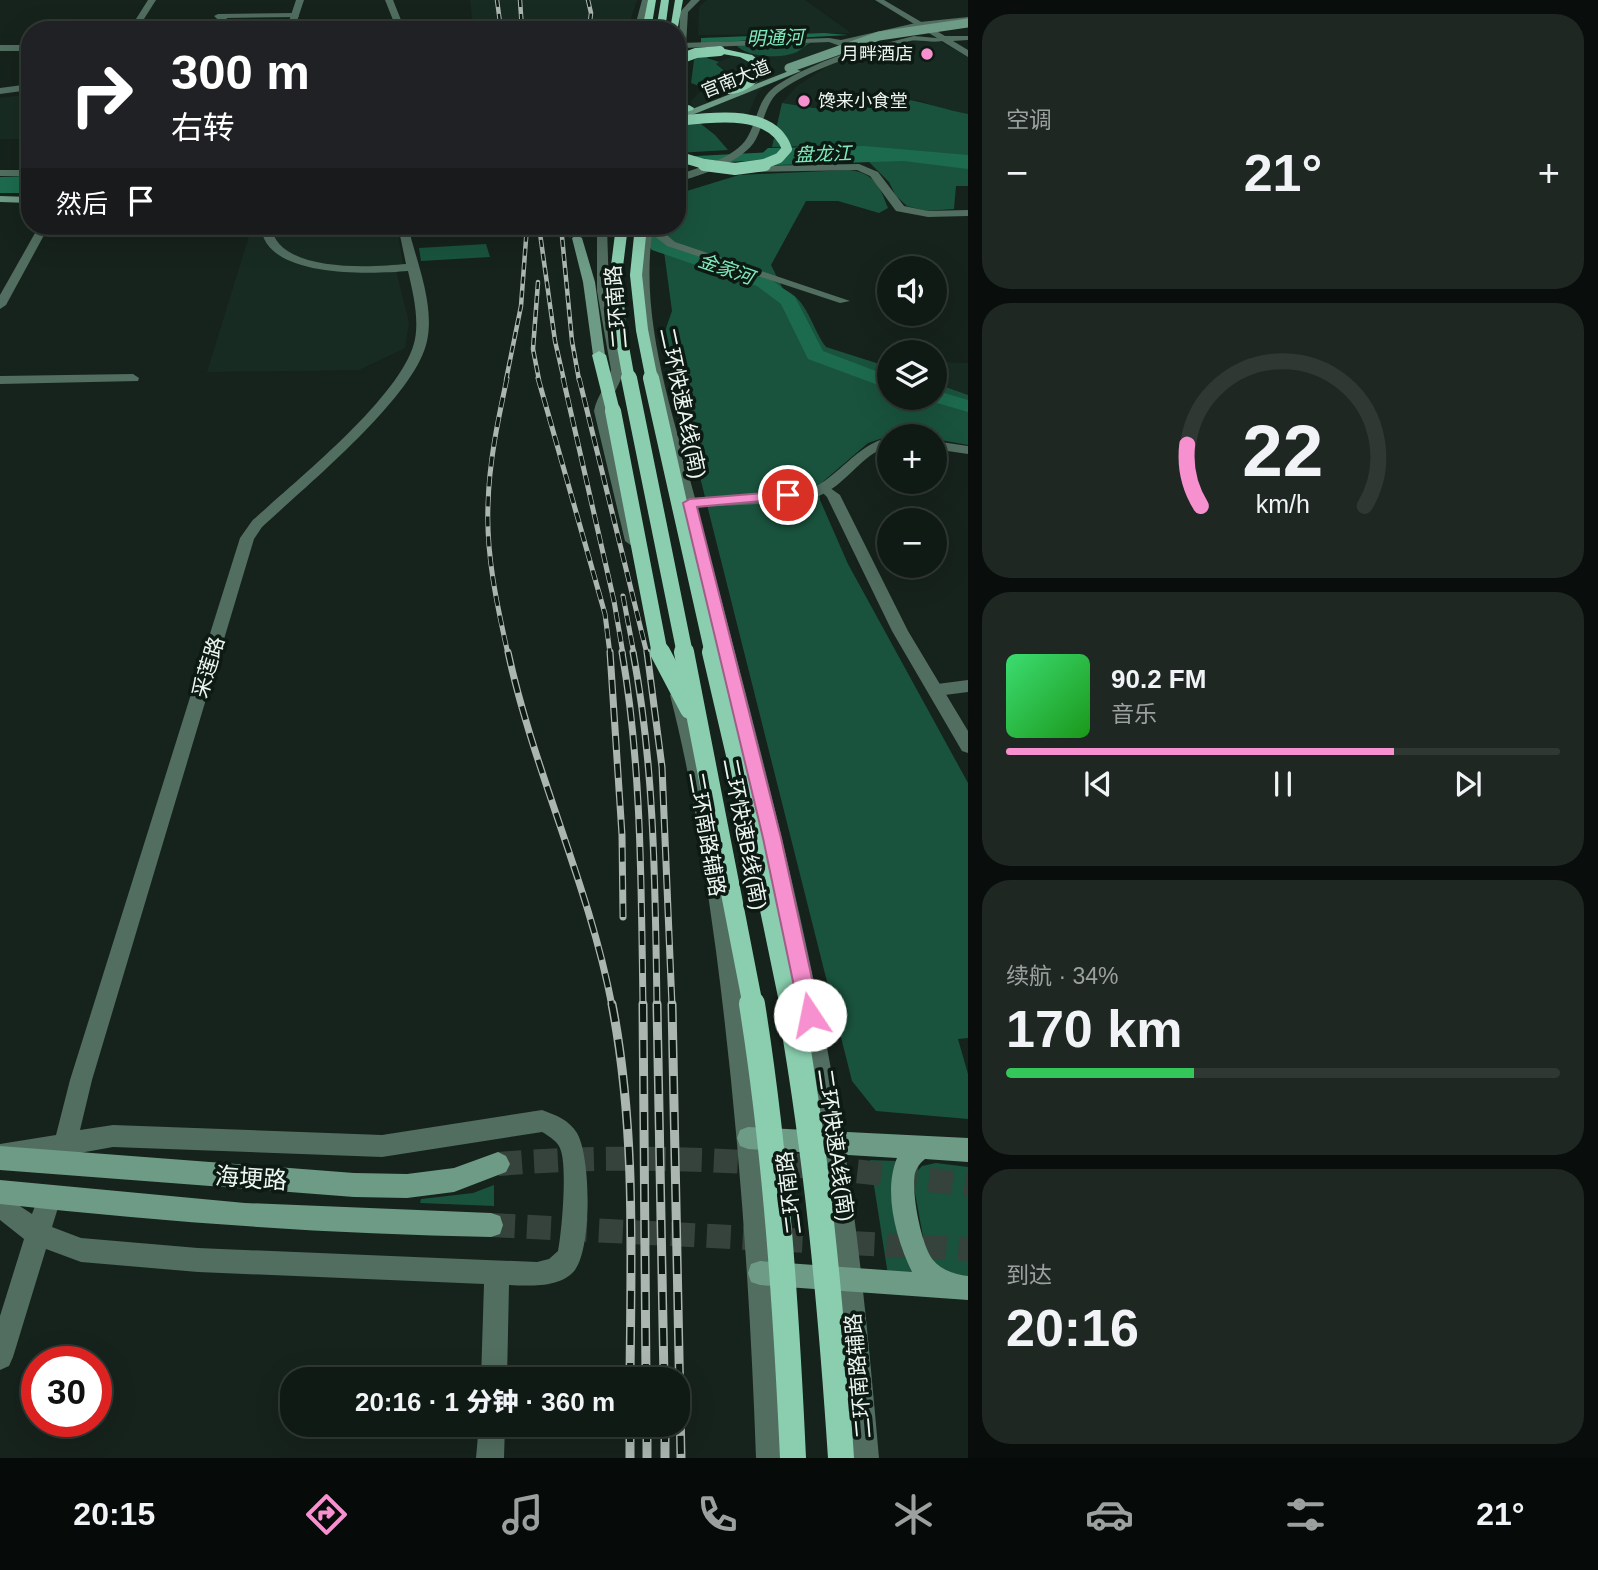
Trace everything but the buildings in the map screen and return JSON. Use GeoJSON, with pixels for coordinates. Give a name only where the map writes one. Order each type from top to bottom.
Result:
{"type":"FeatureCollection","features":[{"type":"Feature","properties":{"kind":"highway"},"geometry":{"type":"LineString","coordinates":[[644,21],[652,0]]}},
{"type":"Feature","properties":{"kind":"highway"},"geometry":{"type":"LineString","coordinates":[[662,21],[666,0]]}},
{"type":"Feature","properties":{"kind":"highway"},"geometry":{"type":"LineString","coordinates":[[674,21],[678,0]]}},
{"type":"Feature","properties":{"kind":"highway"},"geometry":{"type":"LineString","coordinates":[[686,56],[720,51],[746,55],[762,64],[763,70],[759,76],[730,92]]}},
{"type":"Feature","properties":{"kind":"highway"},"geometry":{"type":"LineString","coordinates":[[686,119],[718,117],[758,122],[779,133],[787,149],[774,161],[746,168],[704,165],[686,159]]}},
{"type":"Feature","properties":{"kind":"highway","name":"二环快速B线(南)"},"geometry":{"type":"LineString","coordinates":[[622,235],[616,274],[620,330],[745,959],[767,1101],[782,1240],[793,1458]]}},
{"type":"Feature","properties":{"kind":"highway","name":"二环快速A线(南)"},"geometry":{"type":"LineString","coordinates":[[638,235],[636,275],[642,330],[778,945],[800,1063],[825,1244],[841,1458]]}},
{"type":"Feature","properties":{"kind":"highway"},"geometry":{"type":"LineString","coordinates":[[598,355],[613,411],[660,653],[694,719],[703,751]]}},
{"type":"Feature","properties":{"kind":"main road","name":"官南大道"},"geometry":{"type":"LineString","coordinates":[[686,108],[863,40],[903,31],[968,23]]}},
{"type":"Feature","properties":{"kind":"main road","name":"官南大道"},"geometry":{"type":"LineString","coordinates":[[686,115],[870,43],[968,23]]}},
{"type":"Feature","properties":{"kind":"main road"},"geometry":{"type":"LineString","coordinates":[[0,202],[21,199]]}},
{"type":"Feature","properties":{"kind":"main road"},"geometry":{"type":"LineString","coordinates":[[0,202],[21,201]]}},
{"type":"Feature","properties":{"kind":"main road","name":"二环南路"},"geometry":{"type":"LineString","coordinates":[[622,235],[619,286],[625,339],[752,972],[777,1139],[790,1275],[799,1458]]}},
{"type":"Feature","properties":{"kind":"main road","name":"二环南路"},"geometry":{"type":"LineString","coordinates":[[638,235],[633,287],[640,339],[772,945],[806,1141],[821,1278],[833,1458]]}},
{"type":"Feature","properties":{"kind":"main road"},"geometry":{"type":"LineString","coordinates":[[577,238],[589,282],[598,355]]}},
{"type":"Feature","properties":{"kind":"main road"},"geometry":{"type":"LineString","coordinates":[[748,1138],[966,1149]]}},
{"type":"Feature","properties":{"kind":"main road"},"geometry":{"type":"LineString","coordinates":[[922,1146],[903,1168],[902,1182],[914,1252],[924,1269],[939,1280],[965,1288]]}},
{"type":"Feature","properties":{"kind":"main road","name":"海埂路"},"geometry":{"type":"LineString","coordinates":[[63,1155],[354,1185],[407,1186],[454,1180],[498,1164]]}},
{"type":"Feature","properties":{"kind":"main road","name":"海埂路"},"geometry":{"type":"LineString","coordinates":[[0,1192],[233,1216],[364,1224],[491,1225]]}},
{"type":"Feature","properties":{"kind":"main road"},"geometry":{"type":"LineString","coordinates":[[760,1273],[965,1288]]}},
{"type":"Feature","properties":{"kind":"street"},"geometry":{"type":"LineString","coordinates":[[139,21],[152,0]]}},
{"type":"Feature","properties":{"kind":"street"},"geometry":{"type":"LineString","coordinates":[[294,21],[300,0]]}},
{"type":"Feature","properties":{"kind":"street"},"geometry":{"type":"LineString","coordinates":[[389,0],[397,21]]}},
{"type":"Feature","properties":{"kind":"street"},"geometry":{"type":"LineString","coordinates":[[643,21],[646,0]]}},
{"type":"Feature","properties":{"kind":"street"},"geometry":{"type":"LineString","coordinates":[[683,21],[688,5],[695,0]]}},
{"type":"Feature","properties":{"kind":"street"},"geometry":{"type":"LineString","coordinates":[[879,0],[968,54]]}},
{"type":"Feature","properties":{"kind":"street"},"geometry":{"type":"LineString","coordinates":[[224,21],[218,16],[296,15]]}},
{"type":"Feature","properties":{"kind":"street"},"geometry":{"type":"LineString","coordinates":[[686,47],[803,40],[841,42],[920,24],[968,23]]}},
{"type":"Feature","properties":{"kind":"street"},"geometry":{"type":"LineString","coordinates":[[686,176],[714,167],[751,141],[766,102],[776,90],[838,58],[914,38],[968,37]]}},
{"type":"Feature","properties":{"kind":"street"},"geometry":{"type":"LineString","coordinates":[[841,42],[860,51]]}},
{"type":"Feature","properties":{"kind":"street"},"geometry":{"type":"LineString","coordinates":[[0,48],[21,47]]}},
{"type":"Feature","properties":{"kind":"street"},"geometry":{"type":"LineString","coordinates":[[0,91],[21,88]]}},
{"type":"Feature","properties":{"kind":"street"},"geometry":{"type":"LineString","coordinates":[[714,167],[761,170],[859,167],[874,174],[900,209],[928,214],[968,213]]}},
{"type":"Feature","properties":{"kind":"street"},"geometry":{"type":"LineString","coordinates":[[0,173],[21,173]]}},
{"type":"Feature","properties":{"kind":"street"},"geometry":{"type":"LineString","coordinates":[[0,305],[39,235]]}},
{"type":"Feature","properties":{"kind":"street"},"geometry":{"type":"LineString","coordinates":[[267,235],[287,255],[327,267],[371,270],[411,267]]}},
{"type":"Feature","properties":{"kind":"street","name":"采莲路"},"geometry":{"type":"LineString","coordinates":[[63,1155],[81,1080],[247,538],[257,524],[371,415],[415,363],[423,321],[405,235]]}},
{"type":"Feature","properties":{"kind":"street","name":"二环南路辅路"},"geometry":{"type":"LineString","coordinates":[[602,235],[602,281],[617,370],[615,383],[603,397],[601,411],[642,577],[682,706],[726,947],[760,1273],[770,1458]]}},
{"type":"Feature","properties":{"kind":"street","name":"二环南路辅路"},"geometry":{"type":"LineString","coordinates":[[647,235],[643,261],[645,307],[655,364],[781,877],[809,1008],[832,1142],[850,1280],[865,1458]]}},
{"type":"Feature","properties":{"kind":"street"},"geometry":{"type":"LineString","coordinates":[[660,235],[671,244],[844,301]]}},
{"type":"Feature","properties":{"kind":"street"},"geometry":{"type":"LineString","coordinates":[[0,380],[133,379]]}},
{"type":"Feature","properties":{"kind":"street"},"geometry":{"type":"LineString","coordinates":[[947,446],[968,450]]}},
{"type":"Feature","properties":{"kind":"street"},"geometry":{"type":"LineString","coordinates":[[690,503],[812,494],[826,489],[850,461],[877,447]]}},
{"type":"Feature","properties":{"kind":"street"},"geometry":{"type":"LineString","coordinates":[[826,489],[833,495],[900,631],[968,746]]}},
{"type":"Feature","properties":{"kind":"street"},"geometry":{"type":"LineString","coordinates":[[937,690],[968,686]]}},
{"type":"Feature","properties":{"kind":"street"},"geometry":{"type":"LineString","coordinates":[[0,1157],[63,1155],[113,1136],[382,1146],[542,1121],[556,1126],[567,1136],[573,1150],[572,1244],[567,1260],[554,1270],[537,1275],[159,1257],[81,1250],[38,1234],[0,1205]]}},
{"type":"Feature","properties":{"kind":"street"},"geometry":{"type":"LineString","coordinates":[[0,1357],[49,1198]]}},
{"type":"Feature","properties":{"kind":"street"},"geometry":{"type":"LineString","coordinates":[[494,1367],[497,1273]]}},
{"type":"Feature","properties":{"kind":"street"},"geometry":{"type":"LineString","coordinates":[[490,1458],[491,1437]]}},
{"type":"Feature","properties":{"kind":"shaded area"},"geometry":{"type":"Polygon","coordinates":[[[470,0],[637,0],[630,21],[476,21],[472,18],[470,0]]]}},
{"type":"Feature","properties":{"kind":"shaded area"},"geometry":{"type":"Polygon","coordinates":[[[707,0],[805,0],[851,33],[698,35],[699,7],[707,0]]]}},
{"type":"Feature","properties":{"kind":"shaded area"},"geometry":{"type":"Polygon","coordinates":[[[817,41],[833,42],[851,50],[762,88],[747,117],[697,115],[690,102],[704,88],[717,84],[708,80],[726,71],[716,63],[744,52],[762,55],[796,52],[817,41]]]}},
{"type":"Feature","properties":{"kind":"shaded area"},"geometry":{"type":"Polygon","coordinates":[[[916,41],[941,42],[968,57],[968,114],[941,109],[922,101],[903,99],[814,108],[782,103],[797,86],[831,64],[856,55],[916,41]]]}},
{"type":"Feature","properties":{"kind":"shaded area"},"geometry":{"type":"Polygon","coordinates":[[[811,43],[797,52],[774,56],[748,53],[736,45],[811,43]]]}},
{"type":"Feature","properties":{"kind":"shaded area"},"geometry":{"type":"Polygon","coordinates":[[[699,54],[711,55],[707,58],[719,62],[716,64],[726,72],[709,79],[718,84],[704,88],[691,83],[694,60],[699,54]]]}},
{"type":"Feature","properties":{"kind":"shaded area"},"geometry":{"type":"Polygon","coordinates":[[[21,95],[21,139],[0,139],[0,98],[21,95]]]}},
{"type":"Feature","properties":{"kind":"shaded area"},"geometry":{"type":"Polygon","coordinates":[[[903,99],[968,114],[968,186],[956,186],[954,209],[926,211],[907,206],[896,196],[889,182],[852,145],[772,147],[782,103],[814,108],[903,99]]]}},
{"type":"Feature","properties":{"kind":"shaded area"},"geometry":{"type":"Polygon","coordinates":[[[691,116],[715,135],[728,150],[686,152],[686,120],[691,116]]]}},
{"type":"Feature","properties":{"kind":"shaded area"},"geometry":{"type":"Polygon","coordinates":[[[848,170],[870,177],[882,193],[888,208],[879,213],[838,201],[806,201],[771,265],[783,289],[804,306],[826,347],[877,363],[877,410],[947,410],[947,387],[968,395],[968,445],[947,441],[947,424],[877,424],[877,440],[868,443],[819,485],[820,500],[848,564],[968,783],[968,1038],[958,1039],[968,1074],[968,1119],[876,1111],[852,1081],[664,334],[672,311],[664,235],[686,235],[686,191],[739,175],[848,170]]]}},
{"type":"Feature","properties":{"kind":"shaded area"},"geometry":{"type":"Polygon","coordinates":[[[249,235],[398,235],[403,264],[397,265],[397,275],[409,323],[405,348],[359,370],[207,372],[249,235]]]}},
{"type":"Feature","properties":{"kind":"shaded area"},"geometry":{"type":"Polygon","coordinates":[[[486,244],[490,257],[421,261],[419,248],[486,244]]]}},
{"type":"Feature","properties":{"kind":"shaded area"},"geometry":{"type":"Polygon","coordinates":[[[947,362],[968,363],[968,395],[947,387],[947,362]]]}},
{"type":"Feature","properties":{"kind":"shaded area"},"geometry":{"type":"Polygon","coordinates":[[[870,1160],[896,1161],[918,1275],[888,1275],[870,1160]]]}},
{"type":"Feature","properties":{"kind":"shaded area"},"geometry":{"type":"Polygon","coordinates":[[[936,1163],[968,1167],[968,1276],[948,1275],[927,1258],[912,1177],[922,1166],[936,1163]]]}},
{"type":"Feature","properties":{"kind":"shaded area"},"geometry":{"type":"Polygon","coordinates":[[[494,1185],[494,1206],[420,1203],[421,1199],[473,1193],[494,1185]]]}},
{"type":"Feature","properties":{"kind":"water","name":"明通河"},"geometry":{"type":"Polygon","coordinates":[[[824,33],[848,35],[701,43],[701,38],[824,33]]]}},
{"type":"Feature","properties":{"kind":"water"},"geometry":{"type":"Polygon","coordinates":[[[864,146],[968,155],[968,169],[904,161],[748,166],[768,148],[864,146]]]}},
{"type":"Feature","properties":{"kind":"water"},"geometry":{"type":"Polygon","coordinates":[[[21,176],[21,193],[0,193],[0,177],[21,176]]]}},
{"type":"Feature","properties":{"kind":"waterway","name":"盘龙江"},"geometry":{"type":"LineString","coordinates":[[686,161],[794,155]]}},
{"type":"Feature","properties":{"kind":"waterway","name":"金家河"},"geometry":{"type":"LineString","coordinates":[[649,237],[658,246],[763,282],[789,301],[815,355],[877,378]]}},
{"type":"Feature","properties":{"kind":"waterway","name":"金家河"},"geometry":{"type":"LineString","coordinates":[[947,400],[968,406]]}},
{"type":"Feature","properties":{"kind":"tunnel"},"geometry":{"type":"LineString","coordinates":[[498,1164],[616,1159],[733,1161],[968,1185]]}},
{"type":"Feature","properties":{"kind":"tunnel"},"geometry":{"type":"LineString","coordinates":[[491,1225],[968,1249]]}},
{"type":"Feature","properties":{"kind":"railway"},"geometry":{"type":"LineString","coordinates":[[497,0],[500,21]]}},
{"type":"Feature","properties":{"kind":"railway"},"geometry":{"type":"LineString","coordinates":[[520,0],[521,21]]}},
{"type":"Feature","properties":{"kind":"railway"},"geometry":{"type":"LineString","coordinates":[[588,0],[590,21]]}},
{"type":"Feature","properties":{"kind":"railway"},"geometry":{"type":"LineString","coordinates":[[506,380],[521,306],[526,235]]}},
{"type":"Feature","properties":{"kind":"railway"},"geometry":{"type":"LineString","coordinates":[[540,235],[555,341],[564,380]]}},
{"type":"Feature","properties":{"kind":"railway"},"geometry":{"type":"LineString","coordinates":[[562,235],[572,341],[579,380]]}},
{"type":"Feature","properties":{"kind":"railway"},"geometry":{"type":"LineString","coordinates":[[538,282],[533,349],[539,380]]}},
{"type":"Feature","properties":{"kind":"railway"},"geometry":{"type":"LineString","coordinates":[[507,378],[492,457],[488,524],[493,580],[508,654]]}},
{"type":"Feature","properties":{"kind":"railway"},"geometry":{"type":"LineString","coordinates":[[538,378],[605,614],[610,654]]}},
{"type":"Feature","properties":{"kind":"railway"},"geometry":{"type":"LineString","coordinates":[[563,378],[614,601],[623,654]]}},
{"type":"Feature","properties":{"kind":"railway"},"geometry":{"type":"LineString","coordinates":[[579,378],[647,654]]}},
{"type":"Feature","properties":{"kind":"railway"},"geometry":{"type":"LineString","coordinates":[[623,596],[634,654]]}},
{"type":"Feature","properties":{"kind":"railway"},"geometry":{"type":"LineString","coordinates":[[508,652],[532,741],[590,917],[612,1006]]}},
{"type":"Feature","properties":{"kind":"railway"},"geometry":{"type":"LineString","coordinates":[[610,652],[622,835],[623,917]]}},
{"type":"Feature","properties":{"kind":"railway"},"geometry":{"type":"LineString","coordinates":[[622,652],[637,784],[643,1006]]}},
{"type":"Feature","properties":{"kind":"railway"},"geometry":{"type":"LineString","coordinates":[[633,652],[650,784],[657,1006]]}},
{"type":"Feature","properties":{"kind":"railway"},"geometry":{"type":"LineString","coordinates":[[647,652],[662,767],[672,1006]]}},
{"type":"Feature","properties":{"kind":"railway"},"geometry":{"type":"LineString","coordinates":[[612,1004],[620,1051],[629,1144],[630,1367]]}},
{"type":"Feature","properties":{"kind":"railway"},"geometry":{"type":"LineString","coordinates":[[643,1004],[646,1367]]}},
{"type":"Feature","properties":{"kind":"railway"},"geometry":{"type":"LineString","coordinates":[[657,1004],[664,1367]]}},
{"type":"Feature","properties":{"kind":"railway"},"geometry":{"type":"LineString","coordinates":[[672,1004],[681,1458]]}},
{"type":"Feature","properties":{"kind":"railway"},"geometry":{"type":"LineString","coordinates":[[630,1437],[630,1458]]}},
{"type":"Feature","properties":{"kind":"railway"},"geometry":{"type":"LineString","coordinates":[[647,1437],[647,1458]]}},
{"type":"Feature","properties":{"kind":"railway"},"geometry":{"type":"LineString","coordinates":[[665,1437],[665,1458]]}},
{"type":"Feature","properties":{"kind":"place","name":"月畔酒店"},"geometry":{"type":"Point","coordinates":[927,54]}},
{"type":"Feature","properties":{"kind":"place","name":"馋来小食堂"},"geometry":{"type":"Point","coordinates":[804,101]}},
{"type":"Feature","properties":{"kind":"route"},"geometry":{"type":"LineString","coordinates":[[788,495],[690,503],[772,838],[810,1015]]}}]}
